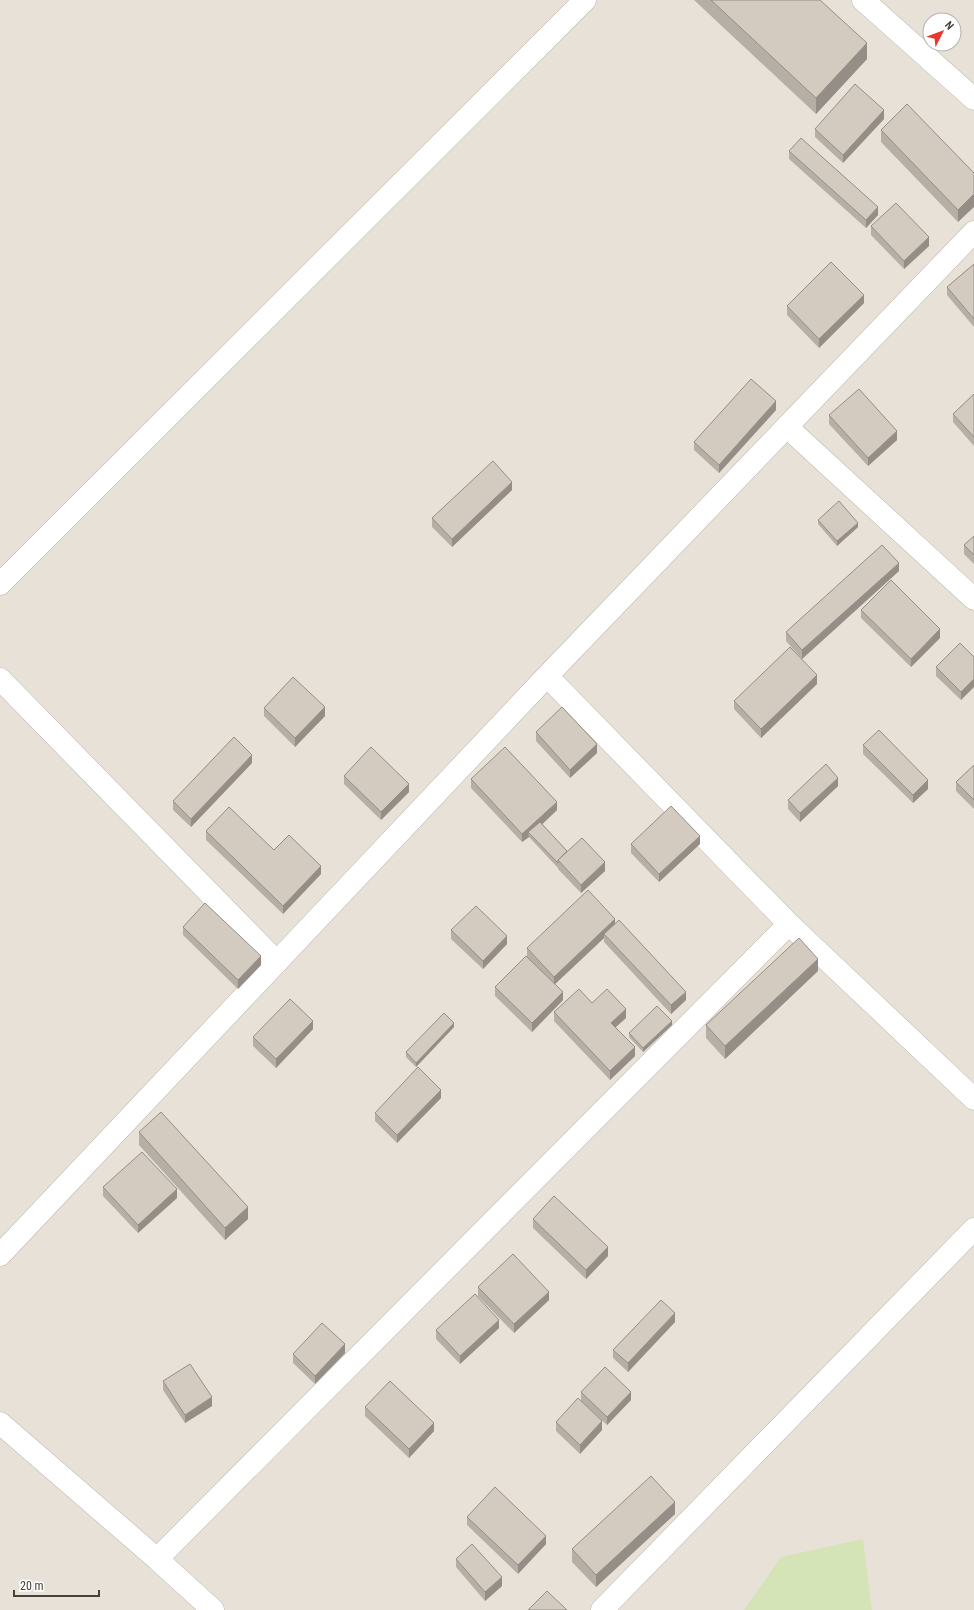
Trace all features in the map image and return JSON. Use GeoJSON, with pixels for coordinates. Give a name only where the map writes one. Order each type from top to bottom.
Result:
{"type":"FeatureCollection","features":[{"type":"Feature","properties":{"kind":"street"},"geometry":{"type":"LineString","coordinates":[[0,584],[585,0]]}},
{"type":"Feature","properties":{"kind":"street"},"geometry":{"type":"LineString","coordinates":[[863,0],[974,99]]}},
{"type":"Feature","properties":{"kind":"street"},"geometry":{"type":"LineString","coordinates":[[0,1255],[276,961],[547,676],[974,232]]}},
{"type":"Feature","properties":{"kind":"street"},"geometry":{"type":"LineString","coordinates":[[787,427],[974,599]]}},
{"type":"Feature","properties":{"kind":"street"},"geometry":{"type":"LineString","coordinates":[[547,676],[789,924],[974,1099]]}},
{"type":"Feature","properties":{"kind":"street"},"geometry":{"type":"LineString","coordinates":[[0,679],[276,961]]}},
{"type":"Feature","properties":{"kind":"street"},"geometry":{"type":"LineString","coordinates":[[158,1559],[789,924]]}},
{"type":"Feature","properties":{"kind":"street"},"geometry":{"type":"LineString","coordinates":[[602,1610],[974,1230]]}},
{"type":"Feature","properties":{"kind":"street"},"geometry":{"type":"LineString","coordinates":[[0,1423],[158,1559],[213,1610]]}},
{"type":"Feature","properties":{"kind":"shaded area"},"geometry":{"type":"Polygon","coordinates":[[[0,0],[974,0],[974,1610],[0,1610],[0,0]]]}},
{"type":"Feature","properties":{"kind":"green space"},"geometry":{"type":"Polygon","coordinates":[[[863,1539],[872,1610],[744,1610],[781,1557],[863,1539]]]}},
{"type":"Feature","properties":{"kind":"building"},"geometry":{"type":"Polygon","coordinates":[[[711,0],[820,0],[867,43],[816,98],[711,0]]]}},
{"type":"Feature","properties":{"kind":"building"},"geometry":{"type":"Polygon","coordinates":[[[855,84],[884,110],[843,155],[815,129],[855,84]]]}},
{"type":"Feature","properties":{"kind":"building"},"geometry":{"type":"Polygon","coordinates":[[[907,104],[974,173],[974,194],[958,210],[881,130],[907,104]]]}},
{"type":"Feature","properties":{"kind":"building"},"geometry":{"type":"Polygon","coordinates":[[[801,138],[878,207],[866,220],[789,151],[801,138]]]}},
{"type":"Feature","properties":{"kind":"building"},"geometry":{"type":"Polygon","coordinates":[[[896,203],[929,237],[904,261],[871,226],[896,203]]]}},
{"type":"Feature","properties":{"kind":"building"},"geometry":{"type":"Polygon","coordinates":[[[831,262],[864,295],[819,339],[787,306],[831,262]]]}},
{"type":"Feature","properties":{"kind":"building"},"geometry":{"type":"Polygon","coordinates":[[[974,264],[974,319],[947,287],[974,264]]]}},
{"type":"Feature","properties":{"kind":"building"},"geometry":{"type":"Polygon","coordinates":[[[751,379],[776,401],[719,465],[694,442],[751,379]]]}},
{"type":"Feature","properties":{"kind":"building"},"geometry":{"type":"Polygon","coordinates":[[[859,389],[897,431],[868,458],[829,415],[859,389]]]}},
{"type":"Feature","properties":{"kind":"building"},"geometry":{"type":"Polygon","coordinates":[[[974,394],[974,437],[953,414],[974,394]]]}},
{"type":"Feature","properties":{"kind":"building"},"geometry":{"type":"Polygon","coordinates":[[[493,461],[512,482],[452,539],[432,518],[493,461]]]}},
{"type":"Feature","properties":{"kind":"building"},"geometry":{"type":"Polygon","coordinates":[[[839,501],[858,523],[837,541],[818,520],[839,501]]]}},
{"type":"Feature","properties":{"kind":"building"},"geometry":{"type":"Polygon","coordinates":[[[974,536],[974,555],[964,545],[974,536]]]}},
{"type":"Feature","properties":{"kind":"building"},"geometry":{"type":"Polygon","coordinates":[[[882,545],[899,563],[802,650],[786,632],[882,545]]]}},
{"type":"Feature","properties":{"kind":"building"},"geometry":{"type":"Polygon","coordinates":[[[891,580],[940,629],[911,659],[861,610],[891,580]]]}},
{"type":"Feature","properties":{"kind":"building"},"geometry":{"type":"Polygon","coordinates":[[[960,643],[974,657],[974,679],[961,692],[936,667],[960,643]]]}},
{"type":"Feature","properties":{"kind":"building"},"geometry":{"type":"Polygon","coordinates":[[[790,647],[817,675],[761,729],[734,701],[790,647]]]}},
{"type":"Feature","properties":{"kind":"building"},"geometry":{"type":"Polygon","coordinates":[[[293,677],[325,707],[295,738],[264,708],[293,677]]]}},
{"type":"Feature","properties":{"kind":"building"},"geometry":{"type":"Polygon","coordinates":[[[562,707],[597,744],[570,770],[536,732],[562,707]]]}},
{"type":"Feature","properties":{"kind":"building"},"geometry":{"type":"Polygon","coordinates":[[[879,730],[928,780],[913,795],[863,745],[879,730]]]}},
{"type":"Feature","properties":{"kind":"building"},"geometry":{"type":"Polygon","coordinates":[[[234,737],[252,755],[191,819],[173,801],[234,737]]]}},
{"type":"Feature","properties":{"kind":"building"},"geometry":{"type":"Polygon","coordinates":[[[371,747],[409,784],[381,812],[344,776],[371,747]]]}},
{"type":"Feature","properties":{"kind":"building"},"geometry":{"type":"Polygon","coordinates":[[[505,747],[557,802],[522,834],[471,779],[505,747]]]}},
{"type":"Feature","properties":{"kind":"building"},"geometry":{"type":"Polygon","coordinates":[[[826,764],[838,778],[800,813],[788,800],[826,764]]]}},
{"type":"Feature","properties":{"kind":"building"},"geometry":{"type":"Polygon","coordinates":[[[974,765],[974,800],[956,782],[974,765]]]}},
{"type":"Feature","properties":{"kind":"building"},"geometry":{"type":"Polygon","coordinates":[[[671,806],[700,836],[659,874],[631,844],[671,806]]]}},
{"type":"Feature","properties":{"kind":"building"},"geometry":{"type":"Polygon","coordinates":[[[229,807],[274,850],[289,835],[321,866],[283,906],[206,831],[229,807]]]}},
{"type":"Feature","properties":{"kind":"building"},"geometry":{"type":"Polygon","coordinates":[[[540,822],[567,851],[558,860],[558,863],[528,832],[540,822]]]}},
{"type":"Feature","properties":{"kind":"building"},"geometry":{"type":"Polygon","coordinates":[[[582,838],[605,862],[581,885],[558,860],[582,838]]]}},
{"type":"Feature","properties":{"kind":"building"},"geometry":{"type":"Polygon","coordinates":[[[588,890],[615,919],[554,977],[527,948],[588,890]]]}},
{"type":"Feature","properties":{"kind":"building"},"geometry":{"type":"Polygon","coordinates":[[[205,903],[261,956],[238,980],[183,927],[205,903]]]}},
{"type":"Feature","properties":{"kind":"building"},"geometry":{"type":"Polygon","coordinates":[[[476,906],[507,936],[483,961],[451,930],[476,906]]]}},
{"type":"Feature","properties":{"kind":"building"},"geometry":{"type":"Polygon","coordinates":[[[619,920],[686,992],[671,1005],[604,934],[619,920]]]}},
{"type":"Feature","properties":{"kind":"building"},"geometry":{"type":"Polygon","coordinates":[[[799,938],[818,959],[725,1046],[706,1025],[799,938]]]}},
{"type":"Feature","properties":{"kind":"building"},"geometry":{"type":"Polygon","coordinates":[[[526,956],[563,992],[532,1023],[495,987],[526,956]]]}},
{"type":"Feature","properties":{"kind":"building"},"geometry":{"type":"Polygon","coordinates":[[[579,989],[592,1003],[607,989],[626,1009],[611,1023],[635,1047],[610,1071],[554,1012],[579,989]]]}},
{"type":"Feature","properties":{"kind":"building"},"geometry":{"type":"Polygon","coordinates":[[[290,999],[313,1021],[276,1059],[253,1037],[290,999]]]}},
{"type":"Feature","properties":{"kind":"building"},"geometry":{"type":"Polygon","coordinates":[[[657,1006],[672,1021],[643,1048],[629,1033],[657,1006]]]}},
{"type":"Feature","properties":{"kind":"building"},"geometry":{"type":"Polygon","coordinates":[[[444,1013],[454,1023],[416,1063],[406,1052],[444,1013]]]}},
{"type":"Feature","properties":{"kind":"building"},"geometry":{"type":"Polygon","coordinates":[[[418,1067],[441,1090],[397,1135],[375,1113],[418,1067]]]}},
{"type":"Feature","properties":{"kind":"building"},"geometry":{"type":"Polygon","coordinates":[[[161,1112],[248,1207],[225,1228],[139,1132],[161,1112]]]}},
{"type":"Feature","properties":{"kind":"building"},"geometry":{"type":"Polygon","coordinates":[[[142,1152],[177,1189],[138,1225],[103,1187],[142,1152]]]}},
{"type":"Feature","properties":{"kind":"building"},"geometry":{"type":"Polygon","coordinates":[[[554,1196],[608,1247],[586,1270],[533,1219],[554,1196]]]}},
{"type":"Feature","properties":{"kind":"building"},"geometry":{"type":"Polygon","coordinates":[[[513,1254],[549,1292],[514,1324],[478,1287],[513,1254]]]}},
{"type":"Feature","properties":{"kind":"building"},"geometry":{"type":"Polygon","coordinates":[[[475,1294],[499,1320],[460,1356],[436,1330],[475,1294]]]}},
{"type":"Feature","properties":{"kind":"building"},"geometry":{"type":"Polygon","coordinates":[[[661,1300],[675,1313],[628,1363],[613,1350],[661,1300]]]}},
{"type":"Feature","properties":{"kind":"building"},"geometry":{"type":"Polygon","coordinates":[[[322,1323],[345,1344],[315,1376],[293,1354],[322,1323]]]}},
{"type":"Feature","properties":{"kind":"building"},"geometry":{"type":"Polygon","coordinates":[[[190,1364],[212,1397],[185,1415],[163,1381],[190,1364]]]}},
{"type":"Feature","properties":{"kind":"building"},"geometry":{"type":"Polygon","coordinates":[[[605,1367],[631,1392],[607,1417],[581,1392],[605,1367]]]}},
{"type":"Feature","properties":{"kind":"building"},"geometry":{"type":"Polygon","coordinates":[[[390,1381],[434,1423],[409,1449],[365,1407],[390,1381]]]}},
{"type":"Feature","properties":{"kind":"building"},"geometry":{"type":"Polygon","coordinates":[[[578,1398],[602,1421],[580,1445],[556,1422],[578,1398]]]}},
{"type":"Feature","properties":{"kind":"building"},"geometry":{"type":"Polygon","coordinates":[[[651,1476],[675,1502],[596,1575],[572,1549],[651,1476]]]}},
{"type":"Feature","properties":{"kind":"building"},"geometry":{"type":"Polygon","coordinates":[[[495,1487],[546,1536],[518,1565],[467,1517],[495,1487]]]}},
{"type":"Feature","properties":{"kind":"building"},"geometry":{"type":"Polygon","coordinates":[[[472,1544],[502,1577],[485,1592],[456,1559],[472,1544]]]}},
{"type":"Feature","properties":{"kind":"building"},"geometry":{"type":"Polygon","coordinates":[[[547,1591],[567,1610],[528,1610],[547,1591]]]}}]}
